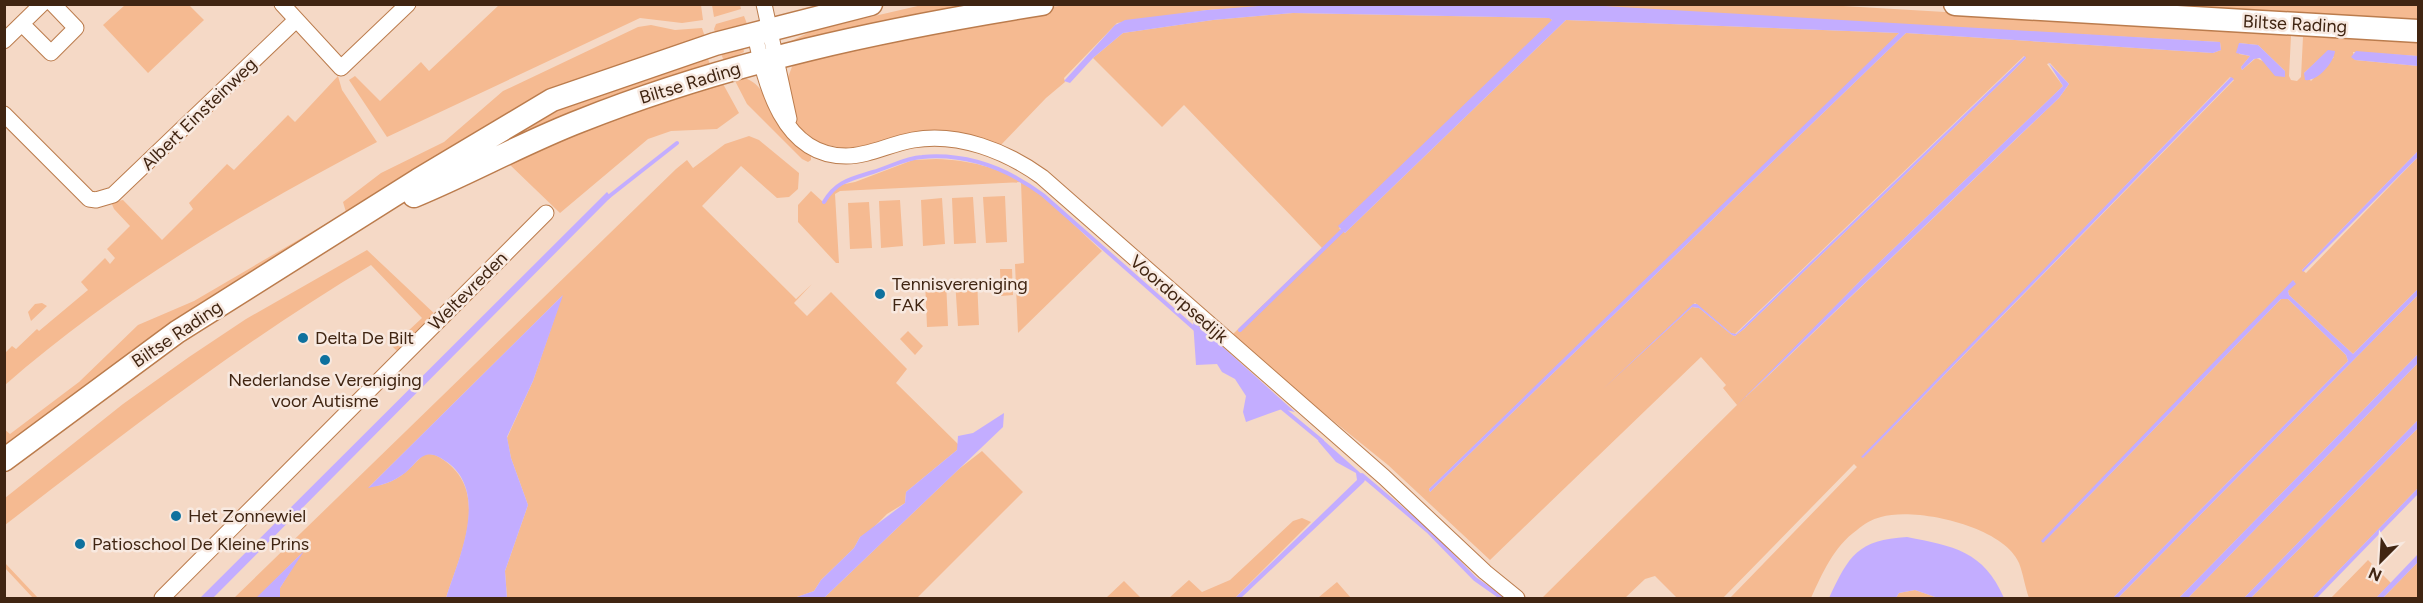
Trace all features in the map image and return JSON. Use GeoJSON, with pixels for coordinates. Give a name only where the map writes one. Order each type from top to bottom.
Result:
{"type":"FeatureCollection","features":[{"type":"Feature","properties":{"kind":"main road","name":"Biltse Rading"},"geometry":{"type":"LineString","coordinates":[[4,460],[177,332],[427,175],[552,100],[638,68],[871,4]]}},
{"type":"Feature","properties":{"kind":"main road","name":"Biltse Rading"},"geometry":{"type":"LineString","coordinates":[[358,220],[580,120],[701,78],[889,30],[1041,4]]}},
{"type":"Feature","properties":{"kind":"main road","name":"Biltse Rading"},"geometry":{"type":"LineString","coordinates":[[1955,4],[2418,31]]}},
{"type":"Feature","properties":{"kind":"street"},"geometry":{"type":"LineString","coordinates":[[4,41],[42,4]]}},
{"type":"Feature","properties":{"kind":"street"},"geometry":{"type":"LineString","coordinates":[[22,24],[51,53],[76,28],[53,4]]}},
{"type":"Feature","properties":{"kind":"street"},"geometry":{"type":"LineString","coordinates":[[282,4],[341,68],[408,4]]}},
{"type":"Feature","properties":{"kind":"street","name":"Voordorpsedijk"},"geometry":{"type":"LineString","coordinates":[[764,4],[763,32],[778,111],[810,146],[824,153],[845,156],[914,139],[954,140],[978,145],[1022,163],[1042,177],[1384,477],[1517,598]]}},
{"type":"Feature","properties":{"kind":"street","name":"Albert Einsteinweg"},"geometry":{"type":"LineString","coordinates":[[4,114],[89,199],[96,200],[113,195],[296,20]]}},
{"type":"Feature","properties":{"kind":"street","name":"Weltevreden"},"geometry":{"type":"LineString","coordinates":[[162,598],[546,213]]}},
{"type":"Feature","properties":{"kind":"shaded area"},"geometry":{"type":"Polygon","coordinates":[[[125,5],[189,5],[204,20],[148,73],[103,25],[125,5]]]}},
{"type":"Feature","properties":{"kind":"shaded area"},"geometry":{"type":"Polygon","coordinates":[[[499,5],[701,5],[703,20],[682,23],[640,18],[387,137],[349,80],[355,76],[380,101],[421,62],[429,71],[499,5]]]}},
{"type":"Feature","properties":{"kind":"shaded area"},"geometry":{"type":"Polygon","coordinates":[[[712,5],[740,5],[741,9],[714,17],[712,5]]]}},
{"type":"Feature","properties":{"kind":"shaded area"},"geometry":{"type":"Polygon","coordinates":[[[922,5],[1013,5],[785,44],[814,30],[922,5]]]}},
{"type":"Feature","properties":{"kind":"shaded area"},"geometry":{"type":"Polygon","coordinates":[[[1065,5],[1291,5],[1207,10],[1117,23],[1064,78],[1065,82],[1046,98],[998,148],[973,140],[852,150],[818,143],[795,124],[787,80],[793,64],[967,20],[1065,5]]]}},
{"type":"Feature","properties":{"kind":"shaded area"},"geometry":{"type":"Polygon","coordinates":[[[1273,5],[1586,5],[2220,42],[2221,50],[2213,53],[1906,33],[1430,492],[1429,489],[1899,33],[1566,20],[1345,233],[1338,226],[1552,20],[1549,18],[1293,13],[1213,20],[1123,33],[1093,58],[1070,83],[1064,81],[1115,25],[1125,20],[1273,5]]]}},
{"type":"Feature","properties":{"kind":"shaded area"},"geometry":{"type":"Polygon","coordinates":[[[1546,5],[1826,5],[2418,40],[2418,56],[2353,52],[2355,60],[2418,66],[2418,151],[2302,270],[2306,273],[2418,157],[2418,289],[2353,354],[2289,295],[2288,291],[2295,280],[2043,543],[2281,299],[2288,299],[2346,355],[2348,361],[2113,598],[2029,598],[2019,563],[2010,550],[1996,539],[1957,522],[1936,517],[1896,515],[1871,520],[1849,537],[1830,561],[1811,598],[1730,598],[1857,467],[1854,464],[1723,598],[1677,598],[1655,576],[1645,579],[1625,598],[1542,598],[1737,405],[1723,388],[1726,385],[1701,357],[1490,560],[1388,465],[1285,382],[1232,335],[1322,248],[1184,105],[1162,127],[1093,58],[1123,33],[1213,20],[1293,13],[1551,18],[1552,21],[1339,228],[1345,233],[1566,20],[1899,33],[1875,59],[1429,489],[1430,492],[1906,33],[2213,53],[2221,50],[2220,42],[1546,5]],[[2291,36],[2289,76],[2291,80],[2297,81],[2301,77],[2303,37],[2291,36]],[[2239,43],[2239,54],[2250,56],[2241,67],[2242,70],[2256,58],[2285,71],[2258,45],[2239,43]],[[2024,56],[1735,334],[1695,303],[1622,371],[1692,307],[1699,308],[1732,335],[1735,336],[2026,58],[2024,56]],[[2334,57],[2316,62],[2304,73],[2311,81],[2334,57]],[[2050,63],[2047,64],[2063,86],[1863,278],[1746,397],[2059,98],[2069,84],[2050,63]],[[2230,77],[1863,458],[2234,80],[2230,77]]]}},
{"type":"Feature","properties":{"kind":"shaded area"},"geometry":{"type":"Polygon","coordinates":[[[2098,5],[2418,5],[2418,23],[2098,5]]]}},
{"type":"Feature","properties":{"kind":"shaded area"},"geometry":{"type":"Polygon","coordinates":[[[744,16],[749,29],[717,39],[714,29],[716,24],[744,16]]]}},
{"type":"Feature","properties":{"kind":"shaded area"},"geometry":{"type":"Polygon","coordinates":[[[651,25],[675,30],[702,28],[705,37],[579,82],[5,449],[4,429],[10,434],[79,382],[138,325],[194,301],[346,212],[343,202],[381,173],[444,142],[503,91],[638,27],[651,25]]]}},
{"type":"Feature","properties":{"kind":"shaded area"},"geometry":{"type":"Polygon","coordinates":[[[2239,43],[2258,45],[2285,71],[2285,77],[2275,76],[2260,58],[2254,59],[2242,70],[2241,67],[2250,56],[2236,53],[2239,43]]]}},
{"type":"Feature","properties":{"kind":"shaded area"},"geometry":{"type":"Polygon","coordinates":[[[743,47],[744,52],[724,61],[719,49],[743,47]]]}},
{"type":"Feature","properties":{"kind":"shaded area"},"geometry":{"type":"Polygon","coordinates":[[[2328,50],[2335,51],[2328,66],[2320,75],[2305,80],[2304,73],[2328,50]]]}},
{"type":"Feature","properties":{"kind":"shaded area"},"geometry":{"type":"Polygon","coordinates":[[[2356,51],[2418,56],[2418,66],[2355,60],[2351,57],[2356,51]]]}},
{"type":"Feature","properties":{"kind":"shaded area"},"geometry":{"type":"Polygon","coordinates":[[[705,52],[710,64],[603,99],[424,187],[551,105],[705,52]]]}},
{"type":"Feature","properties":{"kind":"shaded area"},"geometry":{"type":"Polygon","coordinates":[[[2025,56],[2026,58],[2005,79],[1744,329],[1735,336],[1732,335],[1699,308],[1692,307],[1603,389],[1693,304],[1697,304],[1731,333],[1736,334],[2025,56]]]}},
{"type":"Feature","properties":{"kind":"shaded area"},"geometry":{"type":"Polygon","coordinates":[[[2048,62],[2069,84],[2059,98],[1737,405],[1863,278],[2063,86],[2048,62]]]}},
{"type":"Feature","properties":{"kind":"shaded area"},"geometry":{"type":"Polygon","coordinates":[[[732,75],[752,81],[758,86],[778,124],[789,136],[811,152],[811,160],[808,162],[802,159],[747,104],[732,75]]]}},
{"type":"Feature","properties":{"kind":"shaded area"},"geometry":{"type":"Polygon","coordinates":[[[338,76],[342,90],[377,142],[231,223],[137,283],[48,349],[5,385],[5,353],[12,346],[16,349],[37,329],[39,331],[88,290],[81,282],[105,258],[110,264],[115,258],[107,249],[130,226],[114,209],[111,202],[123,200],[162,240],[193,209],[189,203],[227,164],[234,170],[288,115],[295,122],[338,76]]]}},
{"type":"Feature","properties":{"kind":"shaded area"},"geometry":{"type":"Polygon","coordinates":[[[2231,77],[2234,79],[1863,458],[1861,457],[2231,77]]]}},
{"type":"Feature","properties":{"kind":"shaded area"},"geometry":{"type":"Polygon","coordinates":[[[722,82],[739,113],[717,129],[671,131],[648,139],[560,213],[507,162],[590,122],[722,82]]]}},
{"type":"Feature","properties":{"kind":"shaded area"},"geometry":{"type":"Polygon","coordinates":[[[749,136],[759,140],[799,173],[798,189],[789,197],[777,198],[741,166],[702,206],[796,299],[812,284],[794,303],[807,316],[831,292],[907,369],[896,383],[959,445],[957,450],[906,492],[905,503],[887,514],[869,532],[860,537],[854,548],[821,580],[814,591],[794,598],[507,598],[505,571],[528,505],[511,458],[507,438],[533,381],[562,296],[369,487],[396,479],[427,454],[443,459],[459,475],[466,491],[469,508],[468,526],[446,598],[280,598],[280,588],[301,554],[257,598],[234,598],[676,169],[687,160],[693,168],[725,144],[749,136]]]}},
{"type":"Feature","properties":{"kind":"shaded area"},"geometry":{"type":"Polygon","coordinates":[[[2418,151],[2418,157],[2303,272],[2302,270],[2418,151]]]}},
{"type":"Feature","properties":{"kind":"shaded area"},"geometry":{"type":"Polygon","coordinates":[[[936,159],[989,167],[1021,182],[840,191],[835,194],[839,263],[836,263],[798,222],[798,205],[811,191],[823,202],[831,190],[840,185],[855,182],[913,160],[936,159]]]}},
{"type":"Feature","properties":{"kind":"shaded area"},"geometry":{"type":"Polygon","coordinates":[[[1021,182],[1064,215],[1102,251],[1018,333],[1015,264],[1024,263],[1021,182]]]}},
{"type":"Feature","properties":{"kind":"shaded area"},"geometry":{"type":"Polygon","coordinates":[[[607,192],[611,197],[213,598],[200,598],[607,192]]]}},
{"type":"Feature","properties":{"kind":"shaded area"},"geometry":{"type":"Polygon","coordinates":[[[1005,196],[1007,242],[986,243],[983,197],[1005,196]]]}},
{"type":"Feature","properties":{"kind":"shaded area"},"geometry":{"type":"Polygon","coordinates":[[[973,197],[976,243],[954,244],[952,198],[973,197]]]}},
{"type":"Feature","properties":{"kind":"shaded area"},"geometry":{"type":"Polygon","coordinates":[[[942,198],[945,244],[923,246],[921,200],[942,198]]]}},
{"type":"Feature","properties":{"kind":"shaded area"},"geometry":{"type":"Polygon","coordinates":[[[900,200],[903,246],[881,248],[879,201],[900,200]]]}},
{"type":"Feature","properties":{"kind":"shaded area"},"geometry":{"type":"Polygon","coordinates":[[[869,202],[872,248],[850,249],[848,203],[869,202]]]}},
{"type":"Feature","properties":{"kind":"shaded area"},"geometry":{"type":"Polygon","coordinates":[[[367,250],[438,317],[401,355],[392,346],[422,318],[371,265],[230,357],[5,525],[5,498],[123,404],[246,319],[367,250]]]}},
{"type":"Feature","properties":{"kind":"shaded area"},"geometry":{"type":"Polygon","coordinates":[[[1000,269],[1012,269],[1013,295],[1001,296],[1000,269]]]}},
{"type":"Feature","properties":{"kind":"shaded area"},"geometry":{"type":"Polygon","coordinates":[[[977,279],[979,325],[958,326],[955,280],[977,279]]]}},
{"type":"Feature","properties":{"kind":"shaded area"},"geometry":{"type":"Polygon","coordinates":[[[946,280],[948,326],[927,327],[925,281],[946,280]]]}},
{"type":"Feature","properties":{"kind":"shaded area"},"geometry":{"type":"Polygon","coordinates":[[[2293,280],[2296,284],[2288,291],[2289,295],[2353,354],[2418,289],[2418,295],[2118,598],[2113,598],[2348,361],[2346,355],[2288,299],[2281,299],[2043,543],[2041,541],[2293,280]]]}},
{"type":"Feature","properties":{"kind":"shaded area"},"geometry":{"type":"Polygon","coordinates":[[[563,295],[533,381],[507,437],[511,458],[528,505],[505,571],[507,598],[446,598],[467,527],[469,509],[467,491],[460,475],[447,462],[432,455],[426,455],[396,479],[368,488],[563,295]]]}},
{"type":"Feature","properties":{"kind":"shaded area"},"geometry":{"type":"Polygon","coordinates":[[[2418,295],[2418,354],[2179,598],[2118,598],[2418,295]]]}},
{"type":"Feature","properties":{"kind":"shaded area"},"geometry":{"type":"Polygon","coordinates":[[[42,303],[47,306],[31,321],[28,312],[35,304],[42,303]]]}},
{"type":"Feature","properties":{"kind":"shaded area"},"geometry":{"type":"Polygon","coordinates":[[[1193,321],[1295,412],[1282,409],[1246,422],[1243,412],[1246,396],[1235,379],[1222,372],[1217,364],[1196,365],[1193,321]]]}},
{"type":"Feature","properties":{"kind":"shaded area"},"geometry":{"type":"Polygon","coordinates":[[[908,331],[923,346],[915,355],[900,339],[908,331]]]}},
{"type":"Feature","properties":{"kind":"shaded area"},"geometry":{"type":"Polygon","coordinates":[[[2418,354],[2418,363],[2188,598],[2179,598],[2418,354]]]}},
{"type":"Feature","properties":{"kind":"shaded area"},"geometry":{"type":"Polygon","coordinates":[[[2418,363],[2418,420],[2244,598],[2188,598],[2418,363]]]}},
{"type":"Feature","properties":{"kind":"shaded area"},"geometry":{"type":"Polygon","coordinates":[[[1004,413],[1003,427],[824,598],[794,598],[814,591],[821,580],[854,548],[860,537],[905,503],[906,492],[957,450],[958,436],[973,433],[1004,413]]]}},
{"type":"Feature","properties":{"kind":"shaded area"},"geometry":{"type":"Polygon","coordinates":[[[2418,420],[2418,428],[2251,598],[2244,598],[2418,420]]]}},
{"type":"Feature","properties":{"kind":"shaded area"},"geometry":{"type":"Polygon","coordinates":[[[2418,428],[2418,488],[2312,598],[2251,598],[2418,428]]]}},
{"type":"Feature","properties":{"kind":"shaded area"},"geometry":{"type":"Polygon","coordinates":[[[1321,438],[1366,478],[1364,482],[1241,598],[1235,598],[1357,480],[1356,473],[1336,462],[1318,441],[1321,438]]]}},
{"type":"Feature","properties":{"kind":"shaded area"},"geometry":{"type":"Polygon","coordinates":[[[982,451],[1023,492],[917,598],[824,598],[959,469],[982,451]]]}},
{"type":"Feature","properties":{"kind":"shaded area"},"geometry":{"type":"Polygon","coordinates":[[[2418,488],[2418,494],[2317,598],[2312,598],[2418,488]]]}},
{"type":"Feature","properties":{"kind":"shaded area"},"geometry":{"type":"Polygon","coordinates":[[[1302,518],[1311,522],[1235,598],[1169,598],[1189,580],[1202,592],[1230,580],[1293,521],[1302,518]]]}},
{"type":"Feature","properties":{"kind":"shaded area"},"geometry":{"type":"Polygon","coordinates":[[[1907,537],[1953,548],[1977,560],[1996,582],[2004,598],[1938,598],[1915,590],[1899,593],[1896,598],[1829,598],[1843,571],[1857,552],[1877,542],[1907,537]]]}},
{"type":"Feature","properties":{"kind":"shaded area"},"geometry":{"type":"Polygon","coordinates":[[[304,551],[280,588],[280,598],[256,598],[304,551]]]}},
{"type":"Feature","properties":{"kind":"shaded area"},"geometry":{"type":"Polygon","coordinates":[[[2418,554],[2418,562],[2383,598],[2376,598],[2418,554]]]}},
{"type":"Feature","properties":{"kind":"shaded area"},"geometry":{"type":"Polygon","coordinates":[[[2368,560],[2391,583],[2376,598],[2331,598],[2368,560]]]}},
{"type":"Feature","properties":{"kind":"shaded area"},"geometry":{"type":"Polygon","coordinates":[[[2418,562],[2418,598],[2383,598],[2416,564],[2418,562]]]}},
{"type":"Feature","properties":{"kind":"shaded area"},"geometry":{"type":"Polygon","coordinates":[[[4,563],[38,598],[33,598],[5,568],[4,563]]]}},
{"type":"Feature","properties":{"kind":"shaded area"},"geometry":{"type":"Polygon","coordinates":[[[1124,581],[1141,598],[1106,598],[1124,581]]]}},
{"type":"Feature","properties":{"kind":"shaded area"},"geometry":{"type":"Polygon","coordinates":[[[1337,582],[1351,598],[1317,598],[1319,597],[1337,582]]]}},
{"type":"Feature","properties":{"kind":"shaded area"},"geometry":{"type":"Polygon","coordinates":[[[1915,590],[1938,598],[1896,598],[1899,593],[1915,590]]]}},
{"type":"Feature","properties":{"kind":"waterway"},"geometry":{"type":"LineString","coordinates":[[607,198],[677,143]]}},
{"type":"Feature","properties":{"kind":"waterway"},"geometry":{"type":"LineString","coordinates":[[824,202],[839,185],[910,159],[939,156],[971,160],[1001,170],[1043,195],[1196,330]]}},
{"type":"Feature","properties":{"kind":"waterway"},"geometry":{"type":"LineString","coordinates":[[1240,330],[1345,228]]}},
{"type":"Feature","properties":{"kind":"waterway"},"geometry":{"type":"LineString","coordinates":[[1282,408],[1322,441]]}},
{"type":"Feature","properties":{"kind":"waterway"},"geometry":{"type":"LineString","coordinates":[[1362,475],[1429,532],[1475,579],[1502,598]]}},
{"type":"Feature","properties":{"kind":"place","name":"Tennisvereniging FAK"},"geometry":{"type":"Point","coordinates":[880,294]}},
{"type":"Feature","properties":{"kind":"place","name":"Delta De Bilt"},"geometry":{"type":"Point","coordinates":[303,338]}},
{"type":"Feature","properties":{"kind":"place","name":"Nederlandse Vereniging voor Autisme"},"geometry":{"type":"Point","coordinates":[325,360]}},
{"type":"Feature","properties":{"kind":"place","name":"Het Zonnewiel"},"geometry":{"type":"Point","coordinates":[176,516]}},
{"type":"Feature","properties":{"kind":"place","name":"Patioschool De Kleine Prins"},"geometry":{"type":"Point","coordinates":[80,544]}}]}
